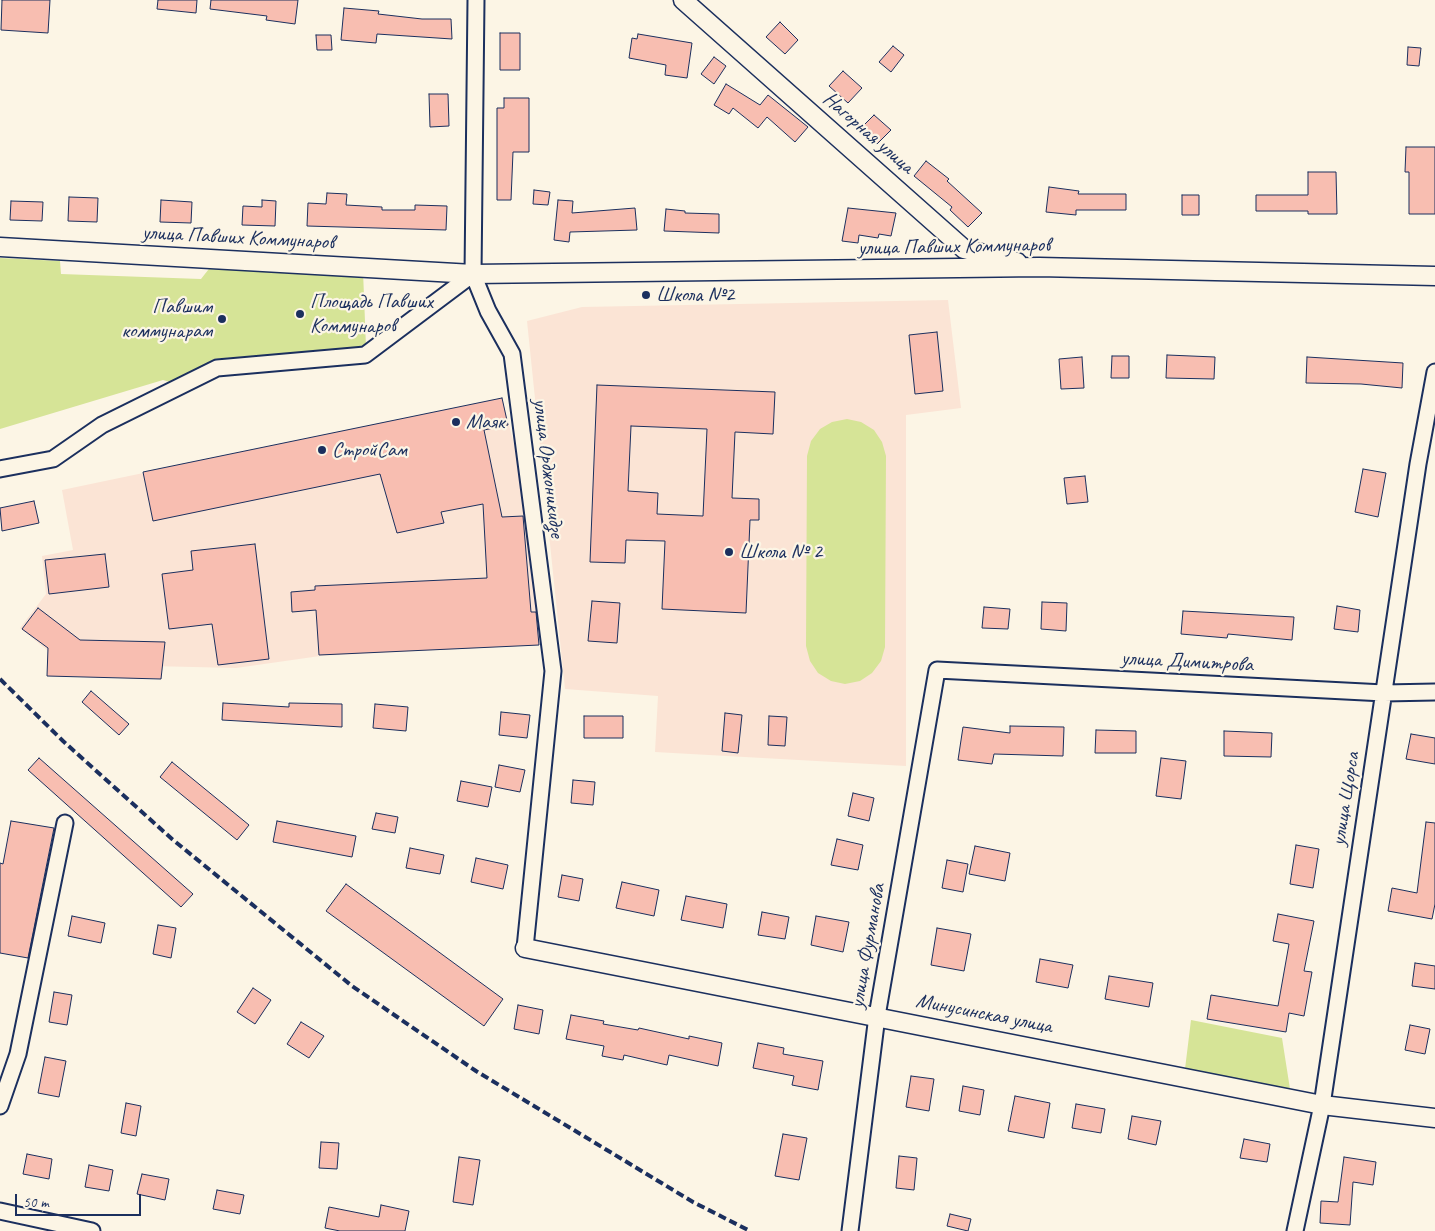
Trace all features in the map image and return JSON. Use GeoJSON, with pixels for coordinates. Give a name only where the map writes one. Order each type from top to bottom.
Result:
{"type":"FeatureCollection","features":[{"type":"Feature","properties":{"kind":"street","name":"улица Орджоникидзе"},"geometry":{"type":"LineString","coordinates":[[476,0],[474,274],[488,311],[512,354],[554,671],[525,948]]}},
{"type":"Feature","properties":{"kind":"street","name":"Нагорная улица"},"geometry":{"type":"LineString","coordinates":[[684,0],[964,249],[1039,267]]}},
{"type":"Feature","properties":{"kind":"street","name":"улица Павших Коммунаров"},"geometry":{"type":"LineString","coordinates":[[0,247],[474,274],[1039,267],[1435,276]]}},
{"type":"Feature","properties":{"kind":"street"},"geometry":{"type":"LineString","coordinates":[[0,469],[53,458],[102,425],[218,368],[365,355],[474,274]]}},
{"type":"Feature","properties":{"kind":"street","name":"улица Щорса"},"geometry":{"type":"LineString","coordinates":[[1295,1231],[1322,1105],[1418,464],[1435,372]]}},
{"type":"Feature","properties":{"kind":"street","name":"улица Димитрова"},"geometry":{"type":"LineString","coordinates":[[937,670],[1384,693],[1435,692]]}},
{"type":"Feature","properties":{"kind":"street","name":"улица Фурманова"},"geometry":{"type":"LineString","coordinates":[[850,1231],[877,1016],[937,670]]}},
{"type":"Feature","properties":{"kind":"street"},"geometry":{"type":"LineString","coordinates":[[0,1106],[18,1054],[65,824]]}},
{"type":"Feature","properties":{"kind":"street","name":"Минусинская улица"},"geometry":{"type":"LineString","coordinates":[[525,948],[1322,1105],[1435,1118]]}},
{"type":"Feature","properties":{"kind":"street"},"geometry":{"type":"LineString","coordinates":[[0,1211],[92,1231]]}},
{"type":"Feature","properties":{"kind":"shaded area","name":"Школа № 2"},"geometry":{"type":"Polygon","coordinates":[[[948,300],[961,408],[906,415],[906,766],[655,752],[658,696],[565,689],[527,321],[582,307],[948,300]]]}},
{"type":"Feature","properties":{"kind":"shaded area"},"geometry":{"type":"Polygon","coordinates":[[[502,398],[527,494],[535,561],[539,645],[320,656],[236,668],[64,664],[20,628],[46,594],[42,556],[73,550],[62,490],[502,398]]]}},
{"type":"Feature","properties":{"kind":"green space"},"geometry":{"type":"Polygon","coordinates":[[[0,258],[60,261],[61,274],[201,279],[212,265],[363,271],[366,347],[213,359],[205,369],[180,385],[163,380],[0,429],[0,258]]]}},
{"type":"Feature","properties":{"kind":"green space"},"geometry":{"type":"Polygon","coordinates":[[[847,419],[861,422],[874,430],[882,442],[886,456],[885,647],[881,661],[872,673],[860,681],[845,684],[831,681],[818,673],[810,661],[806,646],[807,456],[811,441],[820,429],[832,422],[847,419]]]}},
{"type":"Feature","properties":{"kind":"green space"},"geometry":{"type":"Polygon","coordinates":[[[1191,1020],[1282,1038],[1290,1089],[1185,1069],[1191,1020]]]}},
{"type":"Feature","properties":{"kind":"building"},"geometry":{"type":"Polygon","coordinates":[[[2,0],[50,0],[48,33],[1,30],[2,0]]]}},
{"type":"Feature","properties":{"kind":"building"},"geometry":{"type":"Polygon","coordinates":[[[158,0],[197,0],[196,13],[157,9],[158,0]]]}},
{"type":"Feature","properties":{"kind":"building"},"geometry":{"type":"Polygon","coordinates":[[[211,0],[298,0],[295,24],[266,20],[267,16],[210,9],[211,0]]]}},
{"type":"Feature","properties":{"kind":"building"},"geometry":{"type":"Polygon","coordinates":[[[344,8],[379,11],[378,14],[422,19],[451,19],[452,39],[377,34],[376,43],[341,40],[344,8]]]}},
{"type":"Feature","properties":{"kind":"building"},"geometry":{"type":"Polygon","coordinates":[[[780,22],[798,40],[785,54],[766,37],[780,22]]]}},
{"type":"Feature","properties":{"kind":"building"},"geometry":{"type":"Polygon","coordinates":[[[500,33],[520,33],[520,70],[500,70],[500,33]]]}},
{"type":"Feature","properties":{"kind":"building"},"geometry":{"type":"Polygon","coordinates":[[[638,34],[692,43],[687,78],[665,75],[666,65],[629,58],[632,38],[637,39],[638,34]]]}},
{"type":"Feature","properties":{"kind":"building"},"geometry":{"type":"Polygon","coordinates":[[[316,35],[331,35],[332,50],[317,50],[316,35]]]}},
{"type":"Feature","properties":{"kind":"building"},"geometry":{"type":"Polygon","coordinates":[[[893,46],[904,55],[891,72],[879,62],[893,46]]]}},
{"type":"Feature","properties":{"kind":"building"},"geometry":{"type":"Polygon","coordinates":[[[1408,47],[1421,48],[1419,66],[1407,65],[1408,47]]]}},
{"type":"Feature","properties":{"kind":"building"},"geometry":{"type":"Polygon","coordinates":[[[714,57],[726,66],[714,84],[701,74],[714,57]]]}},
{"type":"Feature","properties":{"kind":"building"},"geometry":{"type":"Polygon","coordinates":[[[843,71],[862,88],[848,103],[829,86],[843,71]]]}},
{"type":"Feature","properties":{"kind":"building"},"geometry":{"type":"Polygon","coordinates":[[[726,84],[760,105],[768,95],[808,127],[795,142],[767,117],[758,128],[733,108],[729,114],[714,105],[726,84]]]}},
{"type":"Feature","properties":{"kind":"building"},"geometry":{"type":"Polygon","coordinates":[[[429,94],[448,94],[449,126],[430,127],[429,94]]]}},
{"type":"Feature","properties":{"kind":"building"},"geometry":{"type":"Polygon","coordinates":[[[504,98],[529,98],[529,152],[513,152],[511,200],[497,200],[497,108],[504,108],[504,98]]]}},
{"type":"Feature","properties":{"kind":"building"},"geometry":{"type":"Polygon","coordinates":[[[874,115],[891,130],[877,144],[860,129],[874,115]]]}},
{"type":"Feature","properties":{"kind":"building"},"geometry":{"type":"Polygon","coordinates":[[[1406,147],[1435,147],[1435,214],[1409,214],[1409,172],[1405,172],[1406,147]]]}},
{"type":"Feature","properties":{"kind":"building"},"geometry":{"type":"Polygon","coordinates":[[[926,161],[949,179],[947,181],[982,213],[968,227],[950,210],[952,207],[914,176],[926,161]]]}},
{"type":"Feature","properties":{"kind":"building"},"geometry":{"type":"Polygon","coordinates":[[[1308,172],[1336,172],[1337,214],[1308,214],[1308,211],[1256,211],[1256,195],[1308,195],[1308,172]]]}},
{"type":"Feature","properties":{"kind":"building"},"geometry":{"type":"Polygon","coordinates":[[[1049,187],[1079,191],[1078,194],[1126,194],[1126,210],[1076,210],[1076,215],[1046,212],[1049,187]]]}},
{"type":"Feature","properties":{"kind":"building"},"geometry":{"type":"Polygon","coordinates":[[[534,190],[550,192],[548,205],[533,204],[534,190]]]}},
{"type":"Feature","properties":{"kind":"building"},"geometry":{"type":"Polygon","coordinates":[[[327,193],[347,194],[346,205],[382,207],[382,210],[415,210],[415,205],[447,206],[446,230],[307,226],[308,203],[326,204],[327,193]]]}},
{"type":"Feature","properties":{"kind":"building"},"geometry":{"type":"Polygon","coordinates":[[[1182,195],[1199,195],[1199,215],[1182,215],[1182,195]]]}},
{"type":"Feature","properties":{"kind":"building"},"geometry":{"type":"Polygon","coordinates":[[[69,197],[98,198],[97,222],[68,221],[69,197]]]}},
{"type":"Feature","properties":{"kind":"building"},"geometry":{"type":"Polygon","coordinates":[[[161,200],[192,202],[191,223],[160,222],[161,200]]]}},
{"type":"Feature","properties":{"kind":"building"},"geometry":{"type":"Polygon","coordinates":[[[262,200],[276,201],[275,226],[242,225],[243,206],[262,207],[262,200]]]}},
{"type":"Feature","properties":{"kind":"building"},"geometry":{"type":"Polygon","coordinates":[[[558,200],[573,201],[572,213],[635,208],[637,230],[570,232],[569,242],[554,240],[558,200]]]}},
{"type":"Feature","properties":{"kind":"building"},"geometry":{"type":"Polygon","coordinates":[[[11,201],[43,202],[42,221],[10,220],[11,201]]]}},
{"type":"Feature","properties":{"kind":"building"},"geometry":{"type":"Polygon","coordinates":[[[848,208],[896,213],[891,236],[879,234],[878,238],[859,235],[858,243],[842,241],[848,208]]]}},
{"type":"Feature","properties":{"kind":"building"},"geometry":{"type":"Polygon","coordinates":[[[666,209],[685,211],[685,213],[719,214],[719,233],[664,231],[666,209]]]}},
{"type":"Feature","properties":{"kind":"building"},"geometry":{"type":"Polygon","coordinates":[[[937,332],[943,391],[915,394],[909,335],[937,332]]]}},
{"type":"Feature","properties":{"kind":"building"},"geometry":{"type":"Polygon","coordinates":[[[1167,355],[1215,357],[1214,379],[1166,378],[1167,355]]]}},
{"type":"Feature","properties":{"kind":"building"},"geometry":{"type":"Polygon","coordinates":[[[1112,356],[1129,356],[1129,378],[1111,378],[1112,356]]]}},
{"type":"Feature","properties":{"kind":"building"},"geometry":{"type":"Polygon","coordinates":[[[1082,357],[1084,388],[1061,389],[1059,359],[1082,357]]]}},
{"type":"Feature","properties":{"kind":"building"},"geometry":{"type":"Polygon","coordinates":[[[1307,357],[1403,363],[1402,388],[1361,384],[1306,383],[1307,357]]]}},
{"type":"Feature","properties":{"kind":"building"},"geometry":{"type":"Polygon","coordinates":[[[597,385],[775,392],[773,434],[735,432],[732,498],[759,499],[759,520],[750,520],[746,613],[662,609],[665,541],[626,540],[625,563],[590,562],[597,385]],[[631,426],[628,491],[658,493],[657,514],[703,516],[707,429],[631,426]]]}},
{"type":"Feature","properties":{"kind":"building"},"geometry":{"type":"Polygon","coordinates":[[[502,398],[508,425],[484,430],[502,517],[523,516],[531,612],[536,612],[539,645],[319,655],[316,610],[292,612],[291,592],[315,590],[315,586],[487,578],[483,504],[441,512],[444,523],[397,533],[380,474],[153,521],[143,472],[502,398]]]}},
{"type":"Feature","properties":{"kind":"building"},"geometry":{"type":"Polygon","coordinates":[[[1363,469],[1386,473],[1378,517],[1355,512],[1363,469]]]}},
{"type":"Feature","properties":{"kind":"building"},"geometry":{"type":"Polygon","coordinates":[[[1085,476],[1088,502],[1067,504],[1064,478],[1085,476]]]}},
{"type":"Feature","properties":{"kind":"building"},"geometry":{"type":"Polygon","coordinates":[[[34,501],[39,523],[2,531],[0,508],[34,501]]]}},
{"type":"Feature","properties":{"kind":"building"},"geometry":{"type":"Polygon","coordinates":[[[255,544],[269,659],[218,665],[212,624],[169,629],[162,574],[193,570],[191,551],[255,544]]]}},
{"type":"Feature","properties":{"kind":"building"},"geometry":{"type":"Polygon","coordinates":[[[105,554],[109,587],[49,594],[45,560],[105,554]]]}},
{"type":"Feature","properties":{"kind":"building"},"geometry":{"type":"Polygon","coordinates":[[[592,601],[620,603],[617,643],[588,641],[592,601]]]}},
{"type":"Feature","properties":{"kind":"building"},"geometry":{"type":"Polygon","coordinates":[[[1042,602],[1067,603],[1066,631],[1041,629],[1042,602]]]}},
{"type":"Feature","properties":{"kind":"building"},"geometry":{"type":"Polygon","coordinates":[[[1337,606],[1360,610],[1358,632],[1334,629],[1337,606]]]}},
{"type":"Feature","properties":{"kind":"building"},"geometry":{"type":"Polygon","coordinates":[[[984,607],[1010,609],[1008,629],[982,628],[984,607]]]}},
{"type":"Feature","properties":{"kind":"building"},"geometry":{"type":"Polygon","coordinates":[[[38,608],[80,640],[165,642],[161,679],[47,676],[48,648],[22,629],[38,608]]]}},
{"type":"Feature","properties":{"kind":"building"},"geometry":{"type":"Polygon","coordinates":[[[1183,611],[1294,617],[1292,640],[1228,634],[1227,638],[1181,634],[1183,611]]]}},
{"type":"Feature","properties":{"kind":"building"},"geometry":{"type":"Polygon","coordinates":[[[91,691],[129,724],[119,735],[82,702],[91,691]]]}},
{"type":"Feature","properties":{"kind":"building"},"geometry":{"type":"Polygon","coordinates":[[[223,703],[289,707],[289,703],[342,704],[342,727],[222,720],[223,703]]]}},
{"type":"Feature","properties":{"kind":"building"},"geometry":{"type":"Polygon","coordinates":[[[375,704],[408,707],[406,731],[373,728],[375,704]]]}},
{"type":"Feature","properties":{"kind":"building"},"geometry":{"type":"Polygon","coordinates":[[[501,712],[530,715],[527,738],[499,735],[501,712]]]}},
{"type":"Feature","properties":{"kind":"building"},"geometry":{"type":"Polygon","coordinates":[[[725,713],[742,715],[738,753],[722,751],[725,713]]]}},
{"type":"Feature","properties":{"kind":"building"},"geometry":{"type":"Polygon","coordinates":[[[584,716],[623,716],[623,738],[584,738],[584,716]]]}},
{"type":"Feature","properties":{"kind":"building"},"geometry":{"type":"Polygon","coordinates":[[[769,716],[787,717],[785,746],[768,745],[769,716]]]}},
{"type":"Feature","properties":{"kind":"building"},"geometry":{"type":"Polygon","coordinates":[[[1010,726],[1064,727],[1063,756],[994,754],[992,764],[958,760],[963,727],[1010,733],[1010,726]]]}},
{"type":"Feature","properties":{"kind":"building"},"geometry":{"type":"Polygon","coordinates":[[[1096,730],[1136,731],[1136,753],[1095,753],[1096,730]]]}},
{"type":"Feature","properties":{"kind":"building"},"geometry":{"type":"Polygon","coordinates":[[[1224,731],[1272,733],[1271,757],[1224,756],[1224,731]]]}},
{"type":"Feature","properties":{"kind":"building"},"geometry":{"type":"Polygon","coordinates":[[[1411,734],[1435,738],[1435,764],[1406,759],[1411,734]]]}},
{"type":"Feature","properties":{"kind":"building"},"geometry":{"type":"Polygon","coordinates":[[[39,758],[193,894],[181,907],[28,770],[39,758]]]}},
{"type":"Feature","properties":{"kind":"building"},"geometry":{"type":"Polygon","coordinates":[[[1161,758],[1186,761],[1181,799],[1156,796],[1161,758]]]}},
{"type":"Feature","properties":{"kind":"building"},"geometry":{"type":"Polygon","coordinates":[[[172,762],[249,825],[237,840],[160,777],[172,762]]]}},
{"type":"Feature","properties":{"kind":"building"},"geometry":{"type":"Polygon","coordinates":[[[499,765],[525,770],[520,792],[495,787],[499,765]]]}},
{"type":"Feature","properties":{"kind":"building"},"geometry":{"type":"Polygon","coordinates":[[[573,780],[595,782],[593,805],[571,803],[573,780]]]}},
{"type":"Feature","properties":{"kind":"building"},"geometry":{"type":"Polygon","coordinates":[[[461,781],[492,787],[488,807],[457,801],[461,781]]]}},
{"type":"Feature","properties":{"kind":"building"},"geometry":{"type":"Polygon","coordinates":[[[853,793],[874,798],[869,821],[848,816],[853,793]]]}},
{"type":"Feature","properties":{"kind":"building"},"geometry":{"type":"Polygon","coordinates":[[[376,813],[398,817],[395,833],[372,829],[376,813]]]}},
{"type":"Feature","properties":{"kind":"building"},"geometry":{"type":"Polygon","coordinates":[[[11,821],[54,828],[28,958],[0,953],[0,863],[3,864],[11,821]]]}},
{"type":"Feature","properties":{"kind":"building"},"geometry":{"type":"Polygon","coordinates":[[[277,821],[356,836],[352,857],[273,842],[277,821]]]}},
{"type":"Feature","properties":{"kind":"building"},"geometry":{"type":"Polygon","coordinates":[[[1426,822],[1435,823],[1435,904],[1432,919],[1388,911],[1392,888],[1417,893],[1426,822]]]}},
{"type":"Feature","properties":{"kind":"building"},"geometry":{"type":"Polygon","coordinates":[[[837,839],[863,845],[858,870],[831,865],[837,839]]]}},
{"type":"Feature","properties":{"kind":"building"},"geometry":{"type":"Polygon","coordinates":[[[1296,845],[1319,849],[1313,888],[1290,884],[1296,845]]]}},
{"type":"Feature","properties":{"kind":"building"},"geometry":{"type":"Polygon","coordinates":[[[975,846],[1010,853],[1005,881],[969,874],[975,846]]]}},
{"type":"Feature","properties":{"kind":"building"},"geometry":{"type":"Polygon","coordinates":[[[410,848],[444,855],[440,874],[406,868],[410,848]]]}},
{"type":"Feature","properties":{"kind":"building"},"geometry":{"type":"Polygon","coordinates":[[[476,858],[508,865],[503,889],[471,882],[476,858]]]}},
{"type":"Feature","properties":{"kind":"building"},"geometry":{"type":"Polygon","coordinates":[[[947,860],[968,864],[963,892],[942,888],[947,860]]]}},
{"type":"Feature","properties":{"kind":"building"},"geometry":{"type":"Polygon","coordinates":[[[562,875],[583,879],[579,901],[558,897],[562,875]]]}},
{"type":"Feature","properties":{"kind":"building"},"geometry":{"type":"Polygon","coordinates":[[[622,882],[659,890],[654,916],[616,908],[622,882]]]}},
{"type":"Feature","properties":{"kind":"building"},"geometry":{"type":"Polygon","coordinates":[[[346,884],[503,999],[484,1026],[326,911],[346,884]]]}},
{"type":"Feature","properties":{"kind":"building"},"geometry":{"type":"Polygon","coordinates":[[[686,896],[727,904],[723,928],[681,920],[686,896]]]}},
{"type":"Feature","properties":{"kind":"building"},"geometry":{"type":"Polygon","coordinates":[[[762,912],[789,917],[785,939],[758,935],[762,912]]]}},
{"type":"Feature","properties":{"kind":"building"},"geometry":{"type":"Polygon","coordinates":[[[1278,914],[1314,921],[1304,971],[1312,972],[1304,1016],[1289,1013],[1286,1032],[1207,1019],[1211,995],[1278,1006],[1289,944],[1273,941],[1278,914]]]}},
{"type":"Feature","properties":{"kind":"building"},"geometry":{"type":"Polygon","coordinates":[[[72,916],[105,923],[101,943],[68,936],[72,916]]]}},
{"type":"Feature","properties":{"kind":"building"},"geometry":{"type":"Polygon","coordinates":[[[816,916],[849,922],[843,952],[811,945],[816,916]]]}},
{"type":"Feature","properties":{"kind":"building"},"geometry":{"type":"Polygon","coordinates":[[[158,925],[176,928],[171,958],[153,954],[158,925]]]}},
{"type":"Feature","properties":{"kind":"building"},"geometry":{"type":"Polygon","coordinates":[[[937,928],[971,934],[964,971],[931,965],[937,928]]]}},
{"type":"Feature","properties":{"kind":"building"},"geometry":{"type":"Polygon","coordinates":[[[1040,959],[1073,965],[1068,988],[1036,982],[1040,959]]]}},
{"type":"Feature","properties":{"kind":"building"},"geometry":{"type":"Polygon","coordinates":[[[1415,963],[1435,966],[1435,989],[1412,986],[1415,963]]]}},
{"type":"Feature","properties":{"kind":"building"},"geometry":{"type":"Polygon","coordinates":[[[1109,976],[1153,983],[1149,1007],[1105,999],[1109,976]]]}},
{"type":"Feature","properties":{"kind":"building"},"geometry":{"type":"Polygon","coordinates":[[[253,988],[271,1000],[255,1024],[237,1012],[253,988]]]}},
{"type":"Feature","properties":{"kind":"building"},"geometry":{"type":"Polygon","coordinates":[[[54,992],[72,995],[67,1025],[49,1022],[54,992]]]}},
{"type":"Feature","properties":{"kind":"building"},"geometry":{"type":"Polygon","coordinates":[[[518,1005],[543,1010],[539,1034],[514,1029],[518,1005]]]}},
{"type":"Feature","properties":{"kind":"building"},"geometry":{"type":"Polygon","coordinates":[[[571,1015],[604,1021],[603,1024],[638,1030],[639,1028],[689,1039],[689,1036],[722,1043],[718,1066],[669,1055],[667,1065],[624,1055],[623,1060],[602,1056],[604,1046],[566,1039],[571,1015]]]}},
{"type":"Feature","properties":{"kind":"building"},"geometry":{"type":"Polygon","coordinates":[[[301,1022],[324,1036],[309,1058],[287,1044],[301,1022]]]}},
{"type":"Feature","properties":{"kind":"building"},"geometry":{"type":"Polygon","coordinates":[[[1410,1025],[1430,1029],[1425,1054],[1405,1050],[1410,1025]]]}},
{"type":"Feature","properties":{"kind":"building"},"geometry":{"type":"Polygon","coordinates":[[[758,1043],[784,1048],[783,1054],[823,1061],[818,1090],[792,1085],[794,1076],[753,1068],[758,1043]]]}},
{"type":"Feature","properties":{"kind":"building"},"geometry":{"type":"Polygon","coordinates":[[[45,1057],[66,1061],[59,1097],[38,1093],[45,1057]]]}},
{"type":"Feature","properties":{"kind":"building"},"geometry":{"type":"Polygon","coordinates":[[[911,1076],[934,1079],[929,1111],[906,1107],[911,1076]]]}},
{"type":"Feature","properties":{"kind":"building"},"geometry":{"type":"Polygon","coordinates":[[[963,1086],[984,1090],[980,1115],[959,1111],[963,1086]]]}},
{"type":"Feature","properties":{"kind":"building"},"geometry":{"type":"Polygon","coordinates":[[[1015,1096],[1050,1103],[1044,1138],[1008,1131],[1015,1096]]]}},
{"type":"Feature","properties":{"kind":"building"},"geometry":{"type":"Polygon","coordinates":[[[126,1103],[141,1106],[136,1136],[121,1133],[126,1103]]]}},
{"type":"Feature","properties":{"kind":"building"},"geometry":{"type":"Polygon","coordinates":[[[1076,1104],[1105,1109],[1101,1133],[1072,1128],[1076,1104]]]}},
{"type":"Feature","properties":{"kind":"building"},"geometry":{"type":"Polygon","coordinates":[[[1132,1116],[1161,1121],[1156,1145],[1128,1139],[1132,1116]]]}},
{"type":"Feature","properties":{"kind":"building"},"geometry":{"type":"Polygon","coordinates":[[[783,1134],[807,1138],[799,1180],[775,1176],[783,1134]]]}},
{"type":"Feature","properties":{"kind":"building"},"geometry":{"type":"Polygon","coordinates":[[[1244,1139],[1270,1144],[1267,1162],[1240,1158],[1244,1139]]]}},
{"type":"Feature","properties":{"kind":"building"},"geometry":{"type":"Polygon","coordinates":[[[321,1142],[339,1143],[337,1169],[319,1168],[321,1142]]]}},
{"type":"Feature","properties":{"kind":"building"},"geometry":{"type":"Polygon","coordinates":[[[27,1154],[52,1159],[49,1179],[23,1174],[27,1154]]]}},
{"type":"Feature","properties":{"kind":"building"},"geometry":{"type":"Polygon","coordinates":[[[899,1156],[917,1158],[914,1190],[896,1188],[899,1156]]]}},
{"type":"Feature","properties":{"kind":"building"},"geometry":{"type":"Polygon","coordinates":[[[459,1157],[480,1160],[473,1205],[453,1202],[459,1157]]]}},
{"type":"Feature","properties":{"kind":"building"},"geometry":{"type":"Polygon","coordinates":[[[1344,1157],[1376,1162],[1373,1185],[1353,1182],[1350,1225],[1320,1223],[1321,1201],[1338,1202],[1344,1157]]]}},
{"type":"Feature","properties":{"kind":"building"},"geometry":{"type":"Polygon","coordinates":[[[89,1165],[113,1170],[109,1191],[85,1187],[89,1165]]]}},
{"type":"Feature","properties":{"kind":"building"},"geometry":{"type":"Polygon","coordinates":[[[142,1174],[169,1179],[165,1200],[137,1194],[142,1174]]]}},
{"type":"Feature","properties":{"kind":"building"},"geometry":{"type":"Polygon","coordinates":[[[217,1190],[244,1195],[240,1214],[213,1209],[217,1190]]]}},
{"type":"Feature","properties":{"kind":"building"},"geometry":{"type":"Polygon","coordinates":[[[381,1205],[409,1211],[405,1231],[340,1231],[325,1228],[329,1207],[379,1217],[381,1205]]]}},
{"type":"Feature","properties":{"kind":"building"},"geometry":{"type":"Polygon","coordinates":[[[950,1214],[971,1219],[968,1231],[947,1226],[950,1214]]]}},
{"type":"Feature","properties":{"kind":"railway"},"geometry":{"type":"LineString","coordinates":[[0,679],[63,741],[172,839],[352,986],[476,1071],[693,1202],[750,1231]]}},
{"type":"Feature","properties":{"kind":"place","name":"Школа №2"},"geometry":{"type":"Point","coordinates":[646,295]}},
{"type":"Feature","properties":{"kind":"place","name":"Площадь Павших Коммунаров"},"geometry":{"type":"Point","coordinates":[300,314]}},
{"type":"Feature","properties":{"kind":"place","name":"Павшим коммунарам"},"geometry":{"type":"Point","coordinates":[222,319]}},
{"type":"Feature","properties":{"kind":"place","name":"Маяк"},"geometry":{"type":"Point","coordinates":[456,422]}},
{"type":"Feature","properties":{"kind":"place","name":"СтройСам"},"geometry":{"type":"Point","coordinates":[322,450]}},
{"type":"Feature","properties":{"kind":"place","name":"Школа № 2"},"geometry":{"type":"Point","coordinates":[729,552]}}]}
